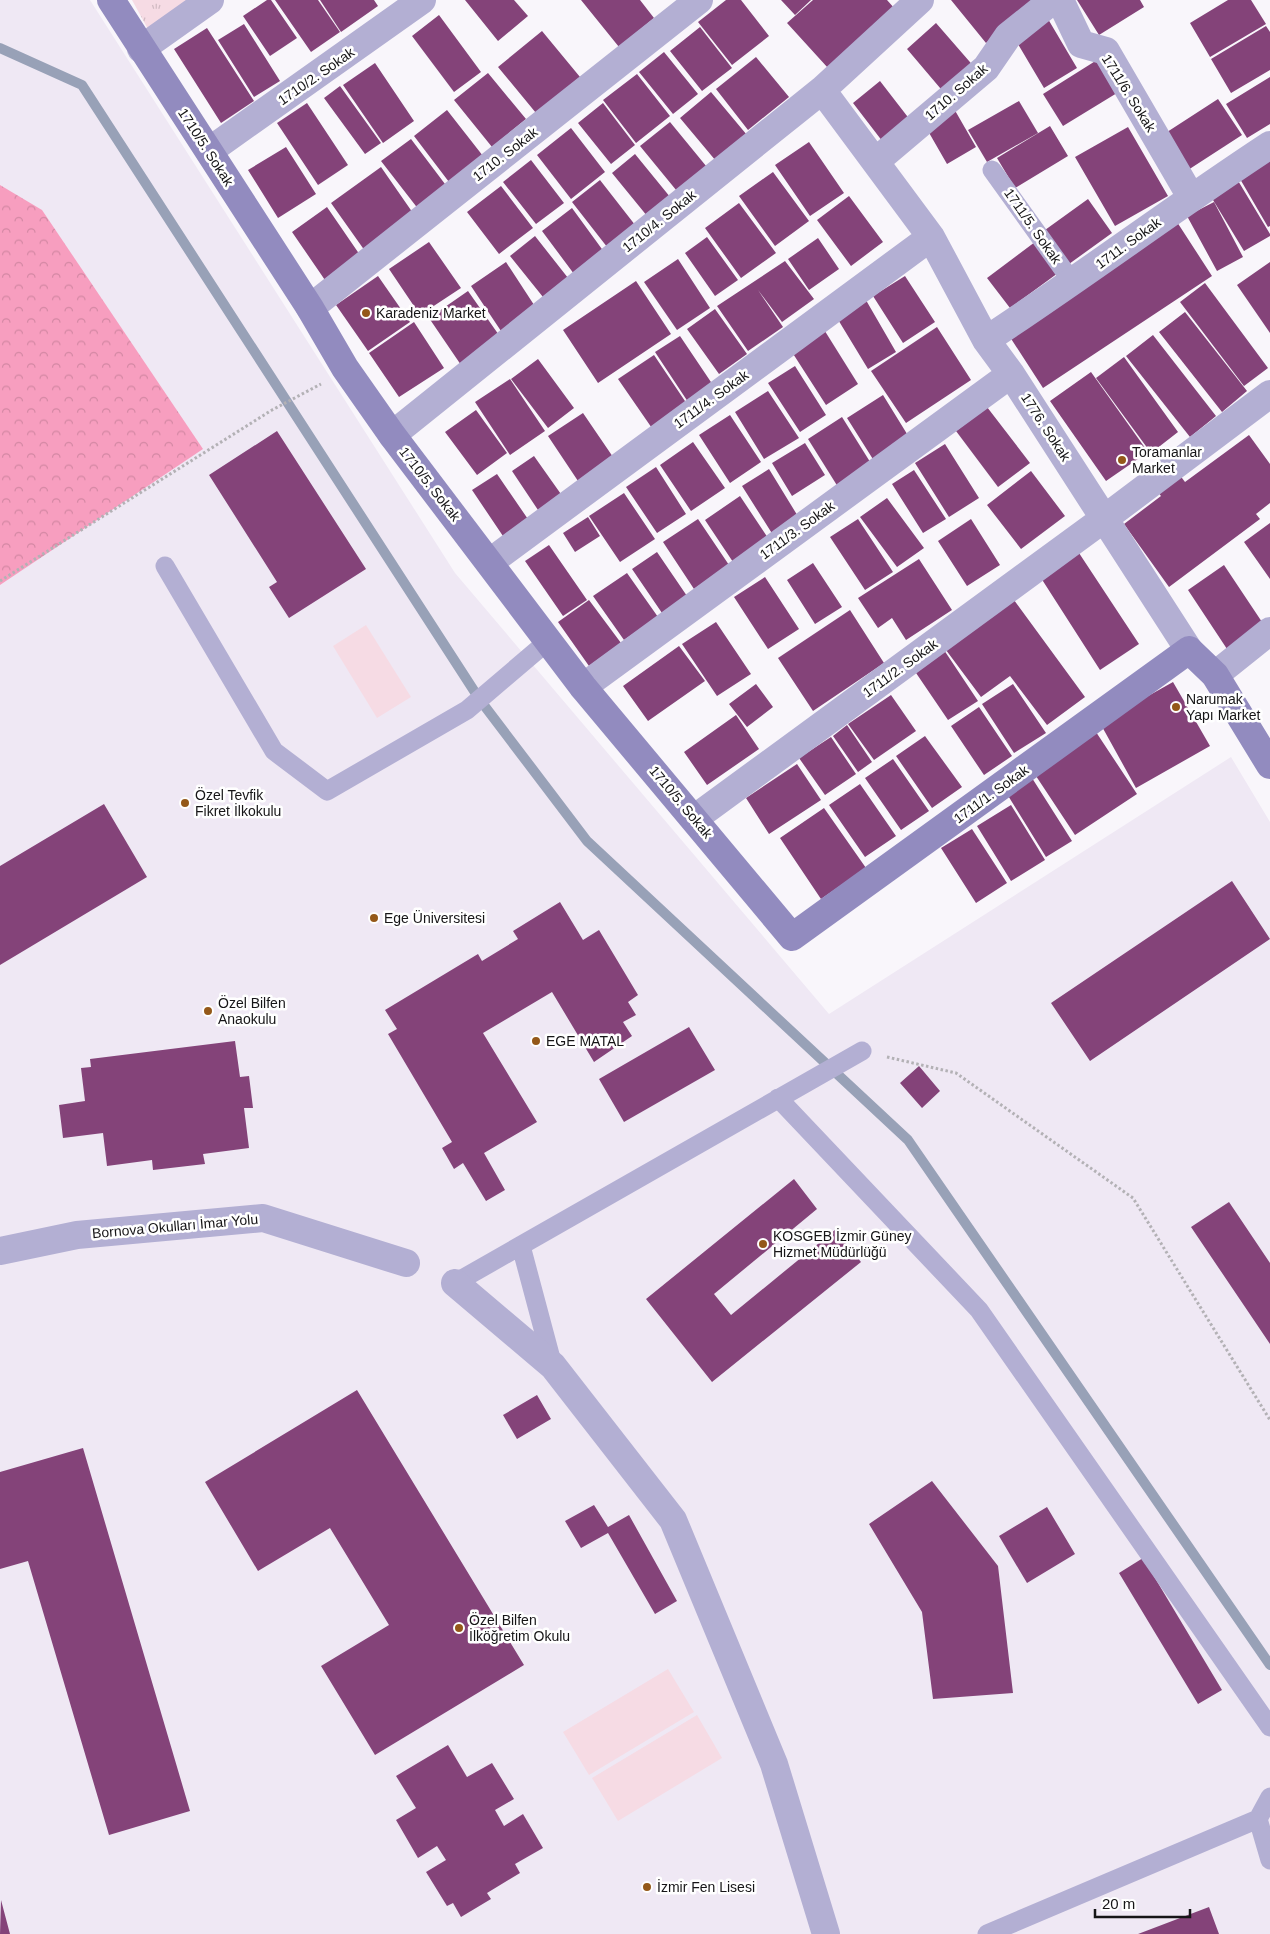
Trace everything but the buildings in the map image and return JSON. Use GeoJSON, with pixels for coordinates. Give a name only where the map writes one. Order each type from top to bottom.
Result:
{"type":"FeatureCollection","features":[{"type":"Feature","properties":{"kind":"street","name":"1710/5. Sokak"},"geometry":{"type":"LineString","coordinates":[[111,0],[310,308],[345,368],[392,435],[583,687],[695,818],[792,937]]}},
{"type":"Feature","properties":{"kind":"street"},"geometry":{"type":"LineString","coordinates":[[141,49],[210,0]]}},
{"type":"Feature","properties":{"kind":"street","name":"1710/2. Sokak"},"geometry":{"type":"LineString","coordinates":[[209,151],[422,0]]}},
{"type":"Feature","properties":{"kind":"street","name":"1710. Sokak"},"geometry":{"type":"LineString","coordinates":[[310,308],[699,0]]}},
{"type":"Feature","properties":{"kind":"street","name":"1710/4. Sokak"},"geometry":{"type":"LineString","coordinates":[[392,435],[822,90],[920,0]]}},
{"type":"Feature","properties":{"kind":"street","name":"1710. Sokak"},"geometry":{"type":"LineString","coordinates":[[876,161],[986,68],[1008,36],[1053,0]]}},
{"type":"Feature","properties":{"kind":"street","name":"1711/6. Sokak"},"geometry":{"type":"LineString","coordinates":[[1060,0],[1080,44],[1106,51],[1191,197]]}},
{"type":"Feature","properties":{"kind":"street","name":"1776. Sokak"},"geometry":{"type":"LineString","coordinates":[[822,90],[932,237],[986,340],[1011,374],[1189,650],[1215,675],[1270,765]]}},
{"type":"Feature","properties":{"kind":"street","name":"1711. Sokak"},"geometry":{"type":"LineString","coordinates":[[986,340],[1073,283],[1191,197],[1270,145]]}},
{"type":"Feature","properties":{"kind":"street","name":"1711/4. Sokak"},"geometry":{"type":"LineString","coordinates":[[490,562],[932,237]]}},
{"type":"Feature","properties":{"kind":"street","name":"1711/3. Sokak"},"geometry":{"type":"LineString","coordinates":[[583,687],[1011,374]]}},
{"type":"Feature","properties":{"kind":"street","name":"1711/2. Sokak"},"geometry":{"type":"LineString","coordinates":[[695,818],[1105,518],[1270,394]]}},
{"type":"Feature","properties":{"kind":"street"},"geometry":{"type":"LineString","coordinates":[[1215,675],[1270,631]]}},
{"type":"Feature","properties":{"kind":"street","name":"1711/1. Sokak"},"geometry":{"type":"LineString","coordinates":[[792,937],[1189,650]]}},
{"type":"Feature","properties":{"kind":"street","name":"Bornova Okulları İmar Yolu"},"geometry":{"type":"LineString","coordinates":[[0,1251],[77,1234],[263,1218],[406,1263]]}},
{"type":"Feature","properties":{"kind":"street"},"geometry":{"type":"LineString","coordinates":[[455,1283],[553,1366],[673,1520],[774,1764],[826,1934]]}},
{"type":"Feature","properties":{"kind":"lane","name":"1711/5. Sokak"},"geometry":{"type":"LineString","coordinates":[[992,170],[1073,283]]}},
{"type":"Feature","properties":{"kind":"lane"},"geometry":{"type":"LineString","coordinates":[[165,566],[274,751],[327,791],[473,706],[548,640]]}},
{"type":"Feature","properties":{"kind":"lane"},"geometry":{"type":"LineString","coordinates":[[455,1283],[862,1051]]}},
{"type":"Feature","properties":{"kind":"lane"},"geometry":{"type":"LineString","coordinates":[[778,1098],[979,1310],[1270,1727]]}},
{"type":"Feature","properties":{"kind":"lane"},"geometry":{"type":"LineString","coordinates":[[521,1246],[553,1366]]}},
{"type":"Feature","properties":{"kind":"lane"},"geometry":{"type":"LineString","coordinates":[[987,1934],[1258,1819],[1270,1797]]}},
{"type":"Feature","properties":{"kind":"lane"},"geometry":{"type":"LineString","coordinates":[[1258,1819],[1270,1860]]}},
{"type":"Feature","properties":{"kind":"path"},"geometry":{"type":"LineString","coordinates":[[0,581],[272,410],[324,383]]}},
{"type":"Feature","properties":{"kind":"path"},"geometry":{"type":"LineString","coordinates":[[862,1051],[956,1073],[1133,1198],[1270,1420]]}},
{"type":"Feature","properties":{"kind":"shaded area","name":"Ege Üniversitesi"},"geometry":{"type":"Polygon","coordinates":[[[0,0],[90,0],[455,573],[829,1014],[1231,757],[1270,822],[1270,1934],[0,1934],[0,0]]]}},
{"type":"Feature","properties":{"kind":"green space"},"geometry":{"type":"Polygon","coordinates":[[[132,0],[191,0],[149,31],[132,0]]]}},
{"type":"Feature","properties":{"kind":"green space"},"geometry":{"type":"Polygon","coordinates":[[[0,185],[42,210],[203,449],[0,585],[0,185]]]}},
{"type":"Feature","properties":{"kind":"green space"},"geometry":{"type":"Polygon","coordinates":[[[366,625],[411,697],[377,718],[333,646],[366,625]]]}},
{"type":"Feature","properties":{"kind":"green space"},"geometry":{"type":"Polygon","coordinates":[[[668,1669],[694,1712],[589,1775],[563,1732],[668,1669]]]}},
{"type":"Feature","properties":{"kind":"green space"},"geometry":{"type":"Polygon","coordinates":[[[697,1715],[722,1758],[618,1821],[592,1778],[697,1715]]]}},
{"type":"Feature","properties":{"kind":"waterway"},"geometry":{"type":"LineString","coordinates":[[0,48],[82,85],[480,700],[587,841],[908,1140],[1270,1665]]}},
{"type":"Feature","properties":{"kind":"place","name":"Karadeniz Market"},"geometry":{"type":"Point","coordinates":[366,313]}},
{"type":"Feature","properties":{"kind":"place","name":"Toramanlar Market"},"geometry":{"type":"Point","coordinates":[1122,460]}},
{"type":"Feature","properties":{"kind":"place","name":"Narumak Yapı Market"},"geometry":{"type":"Point","coordinates":[1176,707]}},
{"type":"Feature","properties":{"kind":"place","name":"Özel Tevfik Fikret İlkokulu"},"geometry":{"type":"Point","coordinates":[185,803]}},
{"type":"Feature","properties":{"kind":"place","name":"Ege Üniversitesi"},"geometry":{"type":"Point","coordinates":[374,918]}},
{"type":"Feature","properties":{"kind":"place","name":"Özel Bilfen Anaokulu"},"geometry":{"type":"Point","coordinates":[208,1011]}},
{"type":"Feature","properties":{"kind":"place","name":"EGE MATAL"},"geometry":{"type":"Point","coordinates":[536,1041]}},
{"type":"Feature","properties":{"kind":"place","name":"KOSGEB İzmir Güney Hizmet Müdürlüğü"},"geometry":{"type":"Point","coordinates":[763,1244]}},
{"type":"Feature","properties":{"kind":"place","name":"Özel Bilfen İlköğretim Okulu"},"geometry":{"type":"Point","coordinates":[459,1628]}},
{"type":"Feature","properties":{"kind":"place","name":"İzmir Fen Lisesi"},"geometry":{"type":"Point","coordinates":[647,1887]}}]}
